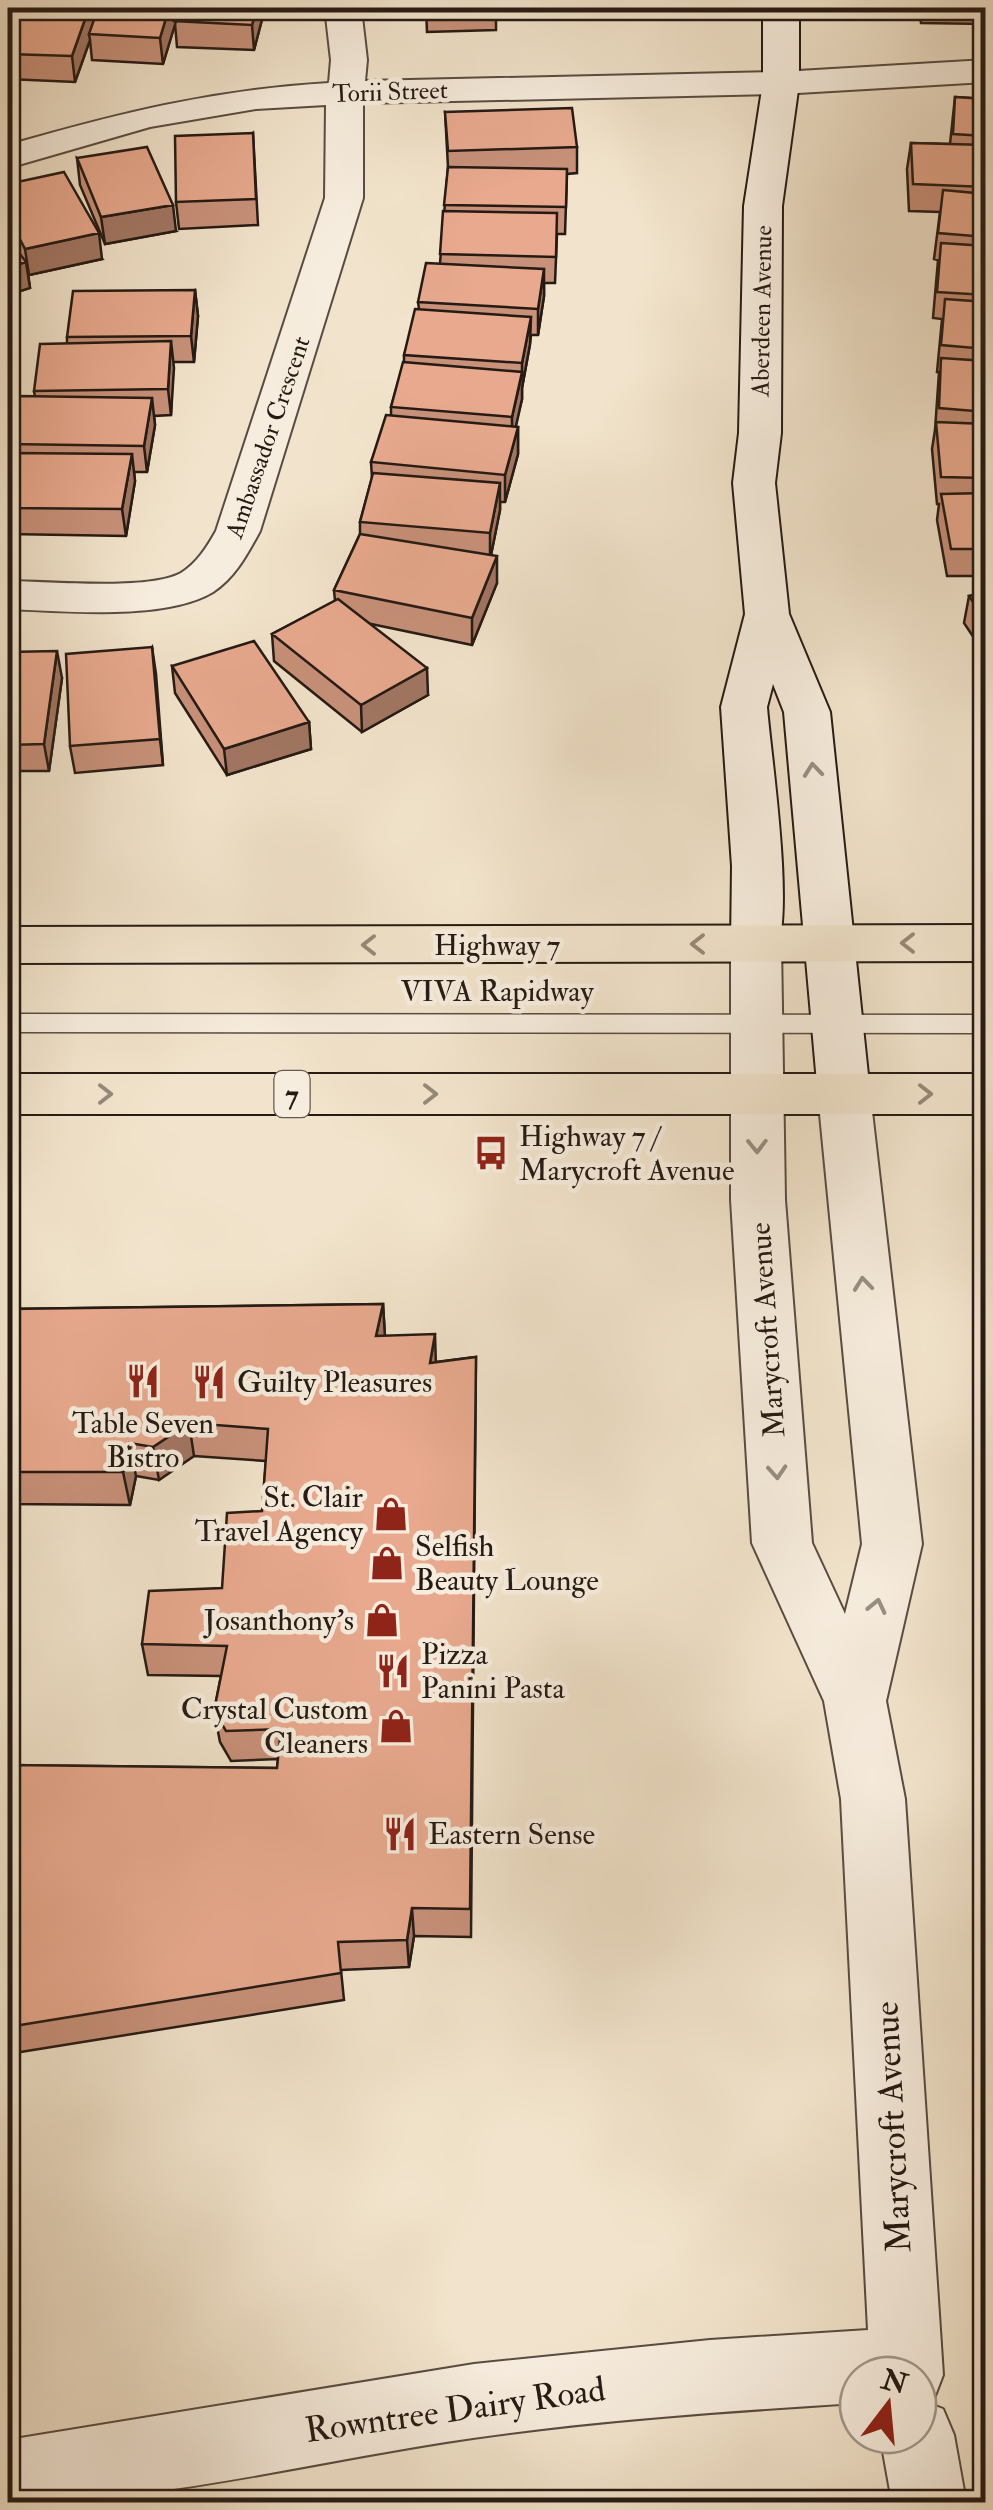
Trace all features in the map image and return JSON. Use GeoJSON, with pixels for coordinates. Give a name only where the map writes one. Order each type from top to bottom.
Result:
{"type":"FeatureCollection","features":[{"type":"Feature","properties":{"kind":"main road","name":"Highway 7"},"geometry":{"type":"LineString","coordinates":[[8,945],[986,943]]}},
{"type":"Feature","properties":{"kind":"main road","name":"7"},"geometry":{"type":"LineString","coordinates":[[8,1094],[986,1094]]}},
{"type":"Feature","properties":{"kind":"street","name":"Ambassador Crescent"},"geometry":{"type":"LineString","coordinates":[[8,595],[132,594],[191,586],[220,564],[238,531],[344,198],[349,60],[343,8]]}},
{"type":"Feature","properties":{"kind":"street","name":"Aberdeen Avenue"},"geometry":{"type":"LineString","coordinates":[[781,8],[781,84],[763,206],[760,433],[754,483],[767,614],[807,712],[844,1094]]}},
{"type":"Feature","properties":{"kind":"street","name":"Torii Street"},"geometry":{"type":"LineString","coordinates":[[8,157],[145,117],[206,104],[346,93],[781,84],[986,71]]}},
{"type":"Feature","properties":{"kind":"street","name":"Aberdeen Avenue"},"geometry":{"type":"LineString","coordinates":[[756,944],[756,866],[744,707],[767,614]]}},
{"type":"Feature","properties":{"kind":"street","name":"Marycroft Avenue"},"geometry":{"type":"LineString","coordinates":[[756,944],[758,1200],[782,1543],[855,1700],[873,1798],[905,2355]]}},
{"type":"Feature","properties":{"kind":"street","name":"Marycroft Avenue"},"geometry":{"type":"LineString","coordinates":[[844,1094],[892,1544],[855,1700]]}},
{"type":"Feature","properties":{"kind":"street","name":"Rowntree Dairy Road"},"geometry":{"type":"LineString","coordinates":[[8,2477],[474,2402],[710,2376],[838,2372]]}},
{"type":"Feature","properties":{"kind":"street"},"geometry":{"type":"LineString","coordinates":[[921,2455],[929,2502]]}},
{"type":"Feature","properties":{"kind":"lane","name":"VIVA Rapidway"},"geometry":{"type":"LineString","coordinates":[[8,1023],[986,1024]]}},
{"type":"Feature","properties":{"kind":"building"},"geometry":{"type":"Polygon","coordinates":[[[21,8],[89,8],[72,56],[8,54],[8,42],[21,8]]]}},
{"type":"Feature","properties":{"kind":"building"},"geometry":{"type":"Polygon","coordinates":[[[98,8],[169,8],[160,38],[89,34],[98,8]]]}},
{"type":"Feature","properties":{"kind":"building"},"geometry":{"type":"Polygon","coordinates":[[[179,8],[257,8],[252,25],[174,21],[179,8]]]}},
{"type":"Feature","properties":{"kind":"building"},"geometry":{"type":"Polygon","coordinates":[[[955,97],[986,99],[986,136],[953,134],[955,97]]]}},
{"type":"Feature","properties":{"kind":"building"},"geometry":{"type":"Polygon","coordinates":[[[572,108],[577,147],[448,151],[445,112],[572,108]]]}},
{"type":"Feature","properties":{"kind":"building"},"geometry":{"type":"Polygon","coordinates":[[[253,133],[256,199],[176,202],[175,136],[253,133]]]}},
{"type":"Feature","properties":{"kind":"building"},"geometry":{"type":"Polygon","coordinates":[[[911,143],[986,145],[986,187],[913,184],[911,143]]]}},
{"type":"Feature","properties":{"kind":"building"},"geometry":{"type":"Polygon","coordinates":[[[147,147],[173,205],[101,217],[77,158],[147,147]]]}},
{"type":"Feature","properties":{"kind":"building"},"geometry":{"type":"Polygon","coordinates":[[[448,167],[567,169],[566,207],[444,205],[448,167]]]}},
{"type":"Feature","properties":{"kind":"building"},"geometry":{"type":"Polygon","coordinates":[[[64,172],[99,233],[25,249],[8,216],[8,184],[64,172]]]}},
{"type":"Feature","properties":{"kind":"building"},"geometry":{"type":"Polygon","coordinates":[[[943,190],[986,194],[986,237],[938,233],[943,190]]]}},
{"type":"Feature","properties":{"kind":"building"},"geometry":{"type":"Polygon","coordinates":[[[443,211],[557,213],[556,257],[440,254],[443,211]]]}},
{"type":"Feature","properties":{"kind":"building"},"geometry":{"type":"Polygon","coordinates":[[[8,238],[26,262],[8,267],[8,238]]]}},
{"type":"Feature","properties":{"kind":"building"},"geometry":{"type":"Polygon","coordinates":[[[941,243],[986,246],[986,295],[937,292],[941,243]]]}},
{"type":"Feature","properties":{"kind":"building"},"geometry":{"type":"Polygon","coordinates":[[[426,263],[544,269],[538,309],[418,302],[426,263]]]}},
{"type":"Feature","properties":{"kind":"building"},"geometry":{"type":"Polygon","coordinates":[[[195,290],[191,336],[67,337],[73,291],[195,290]]]}},
{"type":"Feature","properties":{"kind":"building"},"geometry":{"type":"Polygon","coordinates":[[[945,299],[986,302],[986,349],[941,345],[945,299]]]}},
{"type":"Feature","properties":{"kind":"building"},"geometry":{"type":"Polygon","coordinates":[[[415,309],[531,317],[522,363],[404,355],[415,309]]]}},
{"type":"Feature","properties":{"kind":"building"},"geometry":{"type":"Polygon","coordinates":[[[171,341],[168,389],[34,391],[40,344],[171,341]]]}},
{"type":"Feature","properties":{"kind":"building"},"geometry":{"type":"Polygon","coordinates":[[[941,358],[986,361],[986,412],[939,408],[941,358]]]}},
{"type":"Feature","properties":{"kind":"building"},"geometry":{"type":"Polygon","coordinates":[[[403,362],[522,372],[512,417],[391,407],[403,362]]]}},
{"type":"Feature","properties":{"kind":"building"},"geometry":{"type":"Polygon","coordinates":[[[18,396],[152,398],[144,446],[8,444],[18,396]]]}},
{"type":"Feature","properties":{"kind":"building"},"geometry":{"type":"Polygon","coordinates":[[[386,415],[518,427],[505,475],[371,462],[386,415]]]}},
{"type":"Feature","properties":{"kind":"building"},"geometry":{"type":"Polygon","coordinates":[[[936,422],[986,424],[986,478],[941,477],[936,422]]]}},
{"type":"Feature","properties":{"kind":"building"},"geometry":{"type":"Polygon","coordinates":[[[8,453],[132,454],[122,509],[8,508],[8,453]]]}},
{"type":"Feature","properties":{"kind":"building"},"geometry":{"type":"Polygon","coordinates":[[[373,473],[500,483],[490,533],[360,522],[373,473]]]}},
{"type":"Feature","properties":{"kind":"building"},"geometry":{"type":"Polygon","coordinates":[[[986,493],[986,549],[951,549],[941,494],[986,493]]]}},
{"type":"Feature","properties":{"kind":"building"},"geometry":{"type":"Polygon","coordinates":[[[360,534],[497,556],[472,618],[334,590],[360,534]]]}},
{"type":"Feature","properties":{"kind":"building"},"geometry":{"type":"Polygon","coordinates":[[[986,593],[986,622],[969,596],[986,593]]]}},
{"type":"Feature","properties":{"kind":"building"},"geometry":{"type":"Polygon","coordinates":[[[338,599],[427,668],[361,705],[272,634],[338,599]]]}},
{"type":"Feature","properties":{"kind":"building"},"geometry":{"type":"Polygon","coordinates":[[[254,641],[309,722],[224,749],[172,666],[254,641]]]}},
{"type":"Feature","properties":{"kind":"building"},"geometry":{"type":"Polygon","coordinates":[[[152,647],[160,739],[70,746],[66,654],[152,647]]]}},
{"type":"Feature","properties":{"kind":"building"},"geometry":{"type":"Polygon","coordinates":[[[57,651],[44,744],[8,745],[8,652],[57,651]]]}},
{"type":"Feature","properties":{"kind":"building"},"geometry":{"type":"Polygon","coordinates":[[[383,1304],[376,1336],[435,1334],[430,1363],[476,1357],[470,1909],[412,1908],[407,1940],[338,1942],[341,1973],[8,2027],[8,1765],[277,1768],[281,1729],[226,1731],[214,1711],[227,1646],[142,1644],[149,1591],[222,1588],[227,1513],[262,1511],[268,1429],[189,1423],[153,1447],[129,1443],[123,1472],[8,1472],[8,1309],[383,1304]]]}},
{"type":"Feature","properties":{"kind":"place","name":"Highway 7 / Marycroft Avenue"},"geometry":{"type":"Point","coordinates":[491,1153]}},
{"type":"Feature","properties":{"kind":"place","name":"Table Seven Bistro"},"geometry":{"type":"Point","coordinates":[143,1381]}},
{"type":"Feature","properties":{"kind":"place","name":"Guilty Pleasures"},"geometry":{"type":"Point","coordinates":[209,1382]}},
{"type":"Feature","properties":{"kind":"place","name":"St. Clair Travel Agency"},"geometry":{"type":"Point","coordinates":[391,1514]}},
{"type":"Feature","properties":{"kind":"place","name":"Selfish Beauty Lounge"},"geometry":{"type":"Point","coordinates":[387,1563]}},
{"type":"Feature","properties":{"kind":"place","name":"Josanthony's"},"geometry":{"type":"Point","coordinates":[382,1620]}},
{"type":"Feature","properties":{"kind":"place","name":"Pizza Panini Pasta"},"geometry":{"type":"Point","coordinates":[393,1671]}},
{"type":"Feature","properties":{"kind":"place","name":"Crystal Custom Cleaners"},"geometry":{"type":"Point","coordinates":[396,1726]}},
{"type":"Feature","properties":{"kind":"place","name":"Eastern Sense"},"geometry":{"type":"Point","coordinates":[400,1834]}}]}
